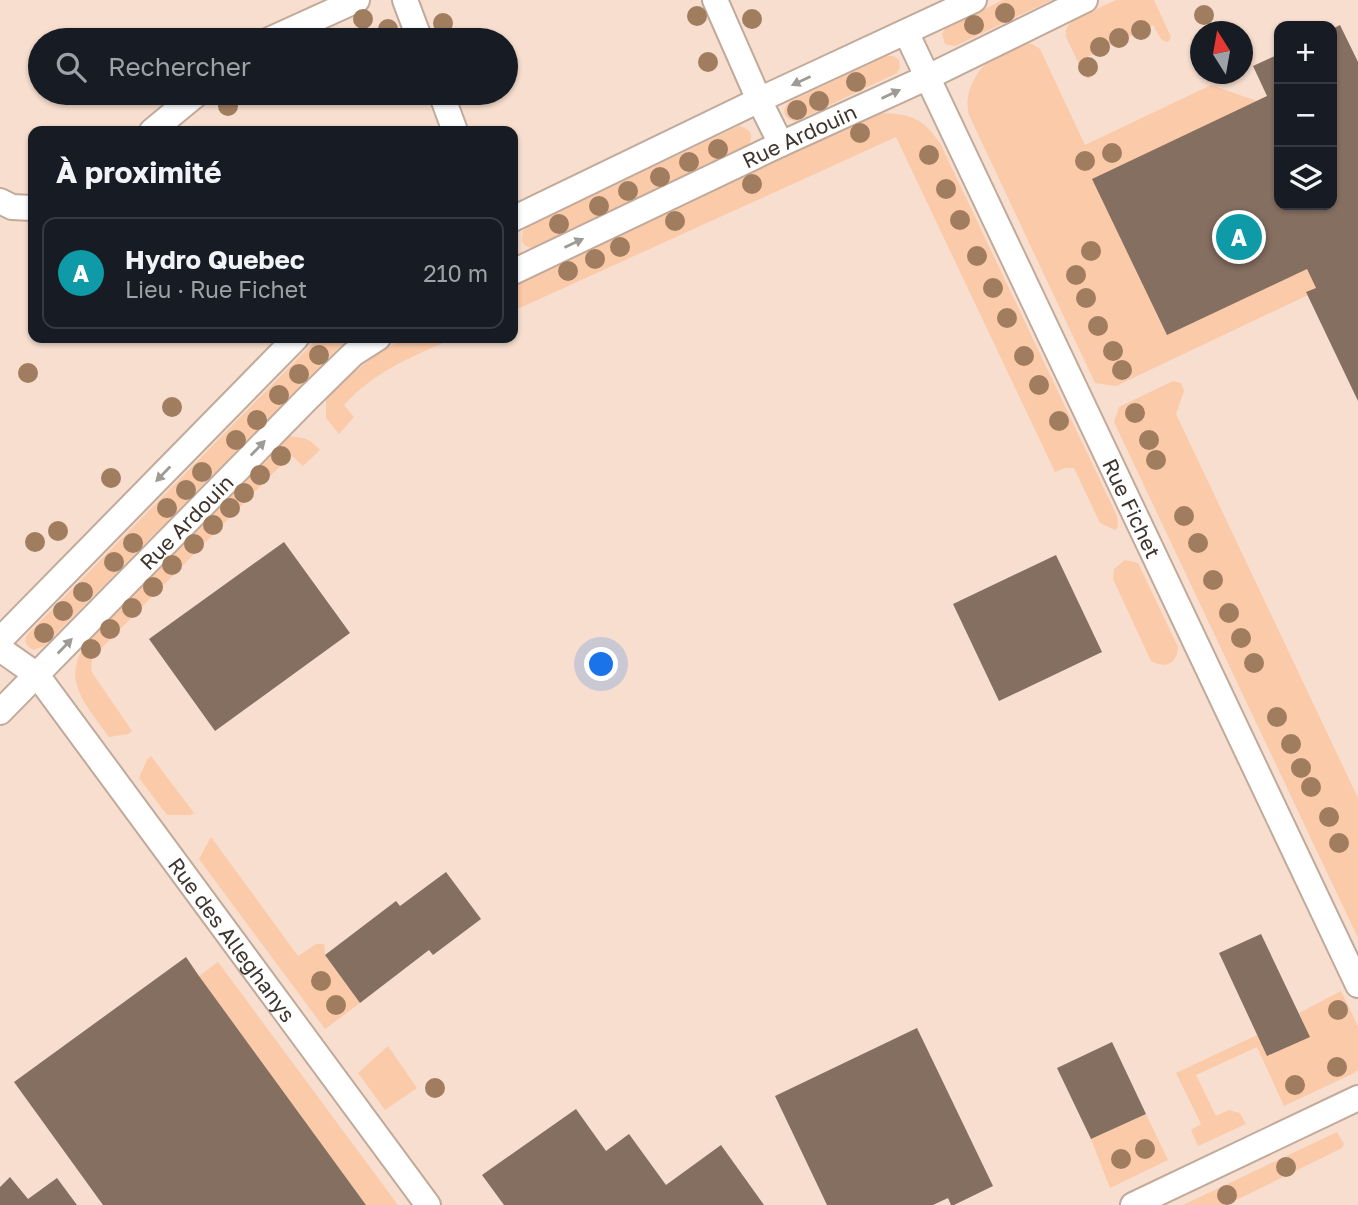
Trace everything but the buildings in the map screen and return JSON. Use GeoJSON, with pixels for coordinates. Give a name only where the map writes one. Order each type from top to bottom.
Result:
{"type":"FeatureCollection","features":[{"type":"Feature","properties":{"kind":"street"},"geometry":{"type":"LineString","coordinates":[[295,28],[357,0]]}},
{"type":"Feature","properties":{"kind":"street"},"geometry":{"type":"LineString","coordinates":[[405,0],[416,28]]}},
{"type":"Feature","properties":{"kind":"street"},"geometry":{"type":"LineString","coordinates":[[715,0],[781,144]]}},
{"type":"Feature","properties":{"kind":"street"},"geometry":{"type":"LineString","coordinates":[[518,217],[974,0]]}},
{"type":"Feature","properties":{"kind":"street","name":"Rue Ardouin"},"geometry":{"type":"LineString","coordinates":[[518,269],[928,77],[1085,0]]}},
{"type":"Feature","properties":{"kind":"street","name":"Rue Fichet"},"geometry":{"type":"LineString","coordinates":[[906,32],[1358,985]]}},
{"type":"Feature","properties":{"kind":"street"},"geometry":{"type":"LineString","coordinates":[[158,126],[183,105]]}},
{"type":"Feature","properties":{"kind":"street"},"geometry":{"type":"LineString","coordinates":[[446,105],[454,126]]}},
{"type":"Feature","properties":{"kind":"street"},"geometry":{"type":"LineString","coordinates":[[0,201],[12,207],[28,208]]}},
{"type":"Feature","properties":{"kind":"street"},"geometry":{"type":"LineString","coordinates":[[0,640],[291,343]]}},
{"type":"Feature","properties":{"kind":"street","name":"Rue Ardouin"},"geometry":{"type":"LineString","coordinates":[[0,712],[307,398],[353,354],[370,343]]}},
{"type":"Feature","properties":{"kind":"street","name":"Rue des Alleghanys"},"geometry":{"type":"LineString","coordinates":[[0,649],[37,674],[428,1205]]}},
{"type":"Feature","properties":{"kind":"street"},"geometry":{"type":"LineString","coordinates":[[1133,1205],[1358,1098]]}},
{"type":"Feature","properties":{"kind":"shaded area"},"geometry":{"type":"Polygon","coordinates":[[[1003,0],[1052,0],[955,46],[945,44],[942,34],[945,28],[1003,0]]]}},
{"type":"Feature","properties":{"kind":"shaded area"},"geometry":{"type":"Polygon","coordinates":[[[1116,0],[1154,0],[1171,37],[1166,42],[1161,39],[1153,25],[1087,57],[1093,74],[1089,79],[1085,77],[1066,37],[1066,29],[1073,20],[1116,0]]]}},
{"type":"Feature","properties":{"kind":"shaded area"},"geometry":{"type":"Polygon","coordinates":[[[1026,43],[1040,49],[1085,145],[1211,85],[1257,101],[1093,179],[1307,269],[1316,288],[1307,292],[1308,295],[1116,386],[1095,383],[969,115],[970,90],[982,68],[999,55],[1026,43]]]}},
{"type":"Feature","properties":{"kind":"shaded area"},"geometry":{"type":"Polygon","coordinates":[[[886,56],[899,60],[897,73],[796,121],[785,114],[789,102],[886,56]]]}},
{"type":"Feature","properties":{"kind":"shaded area"},"geometry":{"type":"Polygon","coordinates":[[[883,113],[910,117],[924,124],[941,145],[1117,516],[1118,527],[1115,530],[1100,523],[1074,468],[1055,472],[896,137],[518,309],[518,285],[883,113]]]}},
{"type":"Feature","properties":{"kind":"shaded area"},"geometry":{"type":"Polygon","coordinates":[[[739,126],[750,133],[748,145],[532,248],[525,246],[522,241],[523,231],[527,227],[739,126]]]}},
{"type":"Feature","properties":{"kind":"shaded area"},"geometry":{"type":"Polygon","coordinates":[[[313,343],[344,343],[44,646],[34,650],[28,646],[25,640],[313,343]]]}},
{"type":"Feature","properties":{"kind":"shaded area"},"geometry":{"type":"Polygon","coordinates":[[[396,343],[443,343],[395,365],[356,393],[344,405],[354,417],[339,434],[326,418],[326,399],[382,351],[396,343]]]}},
{"type":"Feature","properties":{"kind":"shaded area"},"geometry":{"type":"Polygon","coordinates":[[[1173,381],[1181,383],[1184,391],[1176,414],[1358,798],[1358,938],[1114,422],[1119,407],[1173,381]]]}},
{"type":"Feature","properties":{"kind":"shaded area"},"geometry":{"type":"Polygon","coordinates":[[[289,436],[306,439],[320,450],[303,466],[291,455],[92,658],[91,671],[132,731],[109,737],[78,689],[76,664],[82,651],[92,636],[289,436]]]}},
{"type":"Feature","properties":{"kind":"shaded area"},"geometry":{"type":"Polygon","coordinates":[[[1125,560],[1138,563],[1178,647],[1173,661],[1166,665],[1151,661],[1113,579],[1114,569],[1125,560]]]}},
{"type":"Feature","properties":{"kind":"shaded area"},"geometry":{"type":"Polygon","coordinates":[[[151,756],[194,813],[167,815],[139,778],[151,756]]]}},
{"type":"Feature","properties":{"kind":"shaded area"},"geometry":{"type":"Polygon","coordinates":[[[211,837],[298,956],[316,944],[324,944],[325,955],[360,1003],[325,1029],[199,859],[211,837]]]}},
{"type":"Feature","properties":{"kind":"shaded area"},"geometry":{"type":"Polygon","coordinates":[[[218,962],[398,1205],[366,1205],[199,976],[218,962]]]}},
{"type":"Feature","properties":{"kind":"shaded area"},"geometry":{"type":"Polygon","coordinates":[[[1341,991],[1358,1026],[1358,1070],[1284,1106],[1257,1047],[1196,1075],[1216,1116],[1229,1110],[1240,1113],[1246,1124],[1198,1146],[1191,1130],[1201,1124],[1176,1073],[1257,1035],[1268,1056],[1309,1037],[1299,1013],[1341,991]]]}},
{"type":"Feature","properties":{"kind":"shaded area"},"geometry":{"type":"Polygon","coordinates":[[[388,1046],[417,1088],[385,1110],[358,1073],[388,1046]]]}},
{"type":"Feature","properties":{"kind":"shaded area"},"geometry":{"type":"Polygon","coordinates":[[[1146,1114],[1168,1160],[1110,1188],[1091,1139],[1146,1114]]]}},
{"type":"Feature","properties":{"kind":"shaded area"},"geometry":{"type":"Polygon","coordinates":[[[1337,1132],[1344,1144],[1342,1148],[1226,1205],[1183,1205],[1337,1132]]]}},
{"type":"Feature","properties":{"kind":"place","name":"Hydro Quebec"},"geometry":{"type":"Point","coordinates":[1239,237]}}]}
